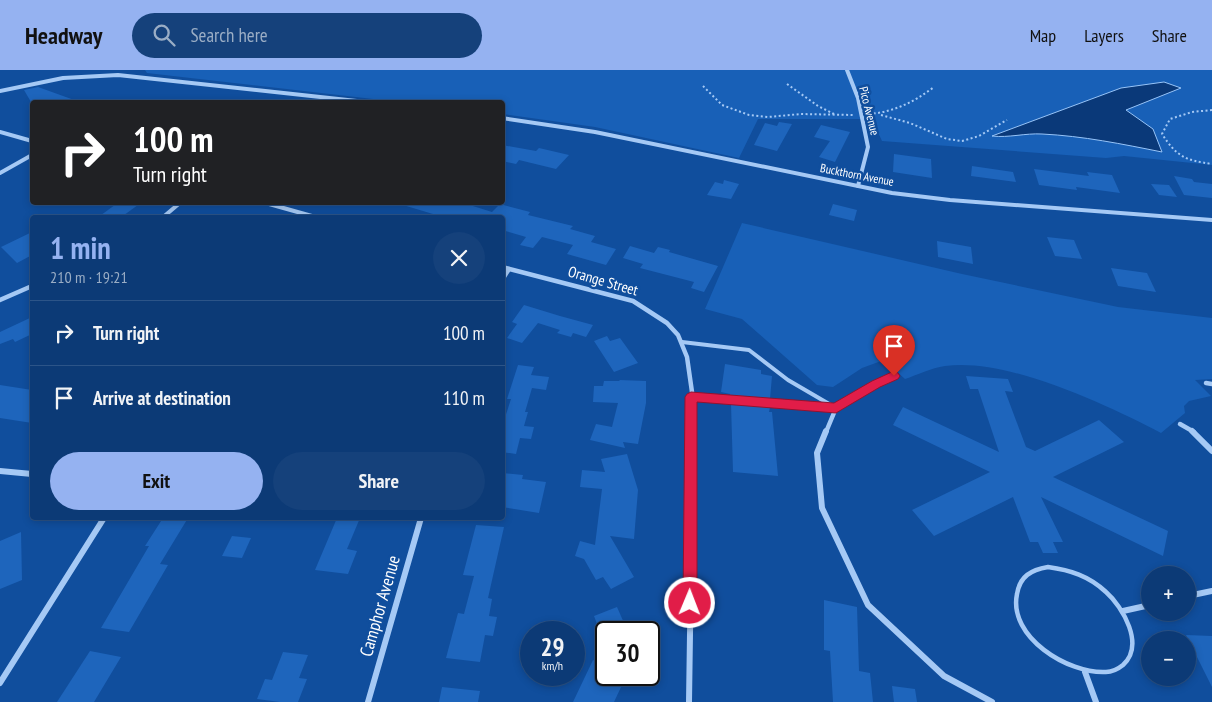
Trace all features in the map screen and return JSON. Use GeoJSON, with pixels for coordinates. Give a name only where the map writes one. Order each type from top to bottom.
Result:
{"type":"FeatureCollection","features":[{"type":"Feature","properties":{"kind":"street","name":"Pico Avenue"},"geometry":{"type":"LineString","coordinates":[[847,70],[858,98],[868,147],[858,186]]}},
{"type":"Feature","properties":{"kind":"street"},"geometry":{"type":"LineString","coordinates":[[0,91],[63,78],[127,76],[348,100]]}},
{"type":"Feature","properties":{"kind":"street","name":"Buckthorn Avenue"},"geometry":{"type":"LineString","coordinates":[[505,118],[595,132],[858,186],[940,199],[1212,220]]}},
{"type":"Feature","properties":{"kind":"street"},"geometry":{"type":"LineString","coordinates":[[0,132],[30,140]]}},
{"type":"Feature","properties":{"kind":"street"},"geometry":{"type":"LineString","coordinates":[[0,174],[30,156]]}},
{"type":"Feature","properties":{"kind":"street"},"geometry":{"type":"LineString","coordinates":[[166,215],[177,205]]}},
{"type":"Feature","properties":{"kind":"street"},"geometry":{"type":"LineString","coordinates":[[272,205],[305,215]]}},
{"type":"Feature","properties":{"kind":"street","name":"Orange Street"},"geometry":{"type":"LineString","coordinates":[[506,268],[633,301],[663,320],[682,342],[690,362],[691,397],[689,702]]}},
{"type":"Feature","properties":{"kind":"street"},"geometry":{"type":"LineString","coordinates":[[0,300],[30,287]]}},
{"type":"Feature","properties":{"kind":"street"},"geometry":{"type":"LineString","coordinates":[[894,376],[876,384],[836,408],[817,453],[822,508],[868,605],[944,676],[992,702]]}},
{"type":"Feature","properties":{"kind":"street"},"geometry":{"type":"LineString","coordinates":[[1180,424],[1195,433],[1212,451]]}},
{"type":"Feature","properties":{"kind":"street"},"geometry":{"type":"LineString","coordinates":[[0,471],[30,474]]}},
{"type":"Feature","properties":{"kind":"street"},"geometry":{"type":"LineString","coordinates":[[0,683],[103,520]]}},
{"type":"Feature","properties":{"kind":"street","name":"Camphor Avenue"},"geometry":{"type":"LineString","coordinates":[[368,702],[420,520]]}},
{"type":"Feature","properties":{"kind":"street"},"geometry":{"type":"LineString","coordinates":[[1196,594],[1212,591]]}},
{"type":"Feature","properties":{"kind":"street"},"geometry":{"type":"LineString","coordinates":[[1123,611],[1141,607]]}},
{"type":"Feature","properties":{"kind":"street"},"geometry":{"type":"LineString","coordinates":[[1086,672],[1096,702]]}},
{"type":"Feature","properties":{"kind":"lane"},"geometry":{"type":"LineString","coordinates":[[682,342],[749,350],[788,380],[836,408]]}},
{"type":"Feature","properties":{"kind":"lane"},"geometry":{"type":"LineString","coordinates":[[691,397],[836,408]]}},
{"type":"Feature","properties":{"kind":"lane"},"geometry":{"type":"LineString","coordinates":[[1048,567],[1066,569],[1084,576],[1102,588],[1123,611],[1129,624],[1132,638],[1131,654],[1123,665],[1110,672],[1086,672],[1053,658],[1036,643],[1023,625],[1016,608],[1016,592],[1022,579],[1033,570],[1048,567]]}},
{"type":"Feature","properties":{"kind":"path"},"geometry":{"type":"LineString","coordinates":[[788,84],[818,106],[835,114]]}},
{"type":"Feature","properties":{"kind":"path"},"geometry":{"type":"LineString","coordinates":[[703,86],[722,105],[750,115],[768,117],[801,114],[886,114],[922,96],[934,86]]}},
{"type":"Feature","properties":{"kind":"path"},"geometry":{"type":"LineString","coordinates":[[1212,110],[1192,112],[1170,119],[1162,134],[1175,154],[1182,158],[1212,164]]}},
{"type":"Feature","properties":{"kind":"path"},"geometry":{"type":"LineString","coordinates":[[878,114],[903,121],[939,136],[958,140],[968,140],[1007,120]]}},
{"type":"Feature","properties":{"kind":"shaded area"},"geometry":{"type":"Polygon","coordinates":[[[145,70],[1212,70],[1212,165],[1124,156],[1106,158],[882,141],[872,119],[758,119],[739,158],[595,127],[505,114],[505,100],[382,100],[147,73],[145,70]]]}},
{"type":"Feature","properties":{"kind":"shaded area"},"geometry":{"type":"Polygon","coordinates":[[[1164,82],[1181,88],[1126,110],[1153,129],[1162,152],[1057,135],[992,136],[1121,88],[1164,82]]]}},
{"type":"Feature","properties":{"kind":"shaded area"},"geometry":{"type":"Polygon","coordinates":[[[742,223],[962,274],[1118,307],[1212,318],[1212,379],[1195,380],[1211,396],[1189,401],[1184,406],[1185,413],[1161,433],[1113,409],[1056,386],[1026,376],[970,365],[945,366],[905,379],[884,360],[862,368],[833,387],[817,385],[742,319],[705,309],[742,223]]]}},
{"type":"Feature","properties":{"kind":"building"},"geometry":{"type":"Polygon","coordinates":[[[38,87],[74,100],[30,100],[24,90],[38,87]]]}},
{"type":"Feature","properties":{"kind":"building"},"geometry":{"type":"Polygon","coordinates":[[[779,122],[792,124],[777,151],[754,145],[765,123],[777,126],[779,122]]]}},
{"type":"Feature","properties":{"kind":"building"},"geometry":{"type":"Polygon","coordinates":[[[821,125],[850,132],[835,162],[819,157],[830,141],[814,137],[821,125]]]}},
{"type":"Feature","properties":{"kind":"building"},"geometry":{"type":"Polygon","coordinates":[[[505,146],[536,151],[539,148],[569,155],[556,169],[519,160],[516,164],[505,162],[505,146]]]}},
{"type":"Feature","properties":{"kind":"building"},"geometry":{"type":"Polygon","coordinates":[[[894,154],[931,159],[932,178],[893,172],[894,154]]]}},
{"type":"Feature","properties":{"kind":"building"},"geometry":{"type":"Polygon","coordinates":[[[972,166],[1013,172],[1016,182],[971,176],[972,166]]]}},
{"type":"Feature","properties":{"kind":"building"},"geometry":{"type":"Polygon","coordinates":[[[1034,169],[1089,176],[1087,172],[1112,175],[1120,193],[1076,187],[1077,190],[1039,185],[1034,169]]]}},
{"type":"Feature","properties":{"kind":"building"},"geometry":{"type":"Polygon","coordinates":[[[1174,176],[1192,179],[1194,182],[1212,184],[1212,198],[1184,195],[1174,176]]]}},
{"type":"Feature","properties":{"kind":"building"},"geometry":{"type":"Polygon","coordinates":[[[724,180],[739,184],[731,199],[707,195],[715,182],[723,184],[724,180]]]}},
{"type":"Feature","properties":{"kind":"building"},"geometry":{"type":"Polygon","coordinates":[[[1151,184],[1169,185],[1177,197],[1159,195],[1151,184]]]}},
{"type":"Feature","properties":{"kind":"building"},"geometry":{"type":"Polygon","coordinates":[[[833,204],[857,210],[854,221],[829,215],[833,204]]]}},
{"type":"Feature","properties":{"kind":"building"},"geometry":{"type":"Polygon","coordinates":[[[115,205],[138,205],[124,215],[101,215],[115,205]]]}},
{"type":"Feature","properties":{"kind":"building"},"geometry":{"type":"Polygon","coordinates":[[[403,205],[470,205],[492,212],[499,205],[504,205],[530,212],[528,215],[573,226],[570,229],[595,236],[591,242],[616,249],[606,265],[567,254],[573,245],[542,237],[533,248],[520,245],[526,237],[505,231],[505,215],[433,214],[403,205]]]}},
{"type":"Feature","properties":{"kind":"building"},"geometry":{"type":"Polygon","coordinates":[[[30,233],[30,256],[17,263],[1,247],[30,233]]]}},
{"type":"Feature","properties":{"kind":"building"},"geometry":{"type":"Polygon","coordinates":[[[1047,237],[1074,240],[1082,259],[1055,256],[1047,237]]]}},
{"type":"Feature","properties":{"kind":"building"},"geometry":{"type":"Polygon","coordinates":[[[937,241],[971,247],[973,264],[938,257],[937,241]]]}},
{"type":"Feature","properties":{"kind":"building"},"geometry":{"type":"Polygon","coordinates":[[[630,246],[654,253],[658,247],[718,266],[704,292],[691,288],[694,282],[640,268],[643,264],[623,258],[630,246]]]}},
{"type":"Feature","properties":{"kind":"building"},"geometry":{"type":"Polygon","coordinates":[[[1111,268],[1147,273],[1156,292],[1118,286],[1111,268]]]}},
{"type":"Feature","properties":{"kind":"building"},"geometry":{"type":"Polygon","coordinates":[[[524,305],[593,325],[586,337],[573,333],[571,337],[557,333],[560,330],[538,323],[522,343],[507,338],[517,324],[512,322],[524,305]]]}},
{"type":"Feature","properties":{"kind":"building"},"geometry":{"type":"Polygon","coordinates":[[[30,318],[30,335],[15,342],[13,339],[0,344],[0,332],[30,318]]]}},
{"type":"Feature","properties":{"kind":"building"},"geometry":{"type":"Polygon","coordinates":[[[607,336],[610,341],[620,338],[638,363],[614,372],[594,341],[607,336]]]}},
{"type":"Feature","properties":{"kind":"building"},"geometry":{"type":"Polygon","coordinates":[[[725,364],[761,370],[761,374],[772,376],[770,399],[730,396],[730,394],[721,392],[725,364]]]}},
{"type":"Feature","properties":{"kind":"building"},"geometry":{"type":"Polygon","coordinates":[[[518,365],[534,367],[531,375],[549,377],[546,390],[532,388],[525,412],[528,412],[524,426],[534,427],[531,439],[520,438],[516,454],[505,452],[505,418],[511,399],[507,399],[518,365]]]}},
{"type":"Feature","properties":{"kind":"building"},"geometry":{"type":"Polygon","coordinates":[[[966,376],[1008,379],[1013,392],[1005,391],[1026,447],[1035,451],[1099,420],[1124,442],[1053,477],[1168,531],[1163,556],[1041,497],[1063,542],[1053,542],[1058,553],[1043,553],[1038,542],[1030,542],[1013,497],[934,536],[912,510],[990,472],[893,425],[903,407],[999,452],[978,389],[970,389],[966,376]]]}},
{"type":"Feature","properties":{"kind":"building"},"geometry":{"type":"Polygon","coordinates":[[[604,381],[646,381],[646,403],[638,444],[623,442],[625,448],[590,440],[596,424],[612,427],[618,403],[593,402],[594,386],[603,386],[604,381]]]}},
{"type":"Feature","properties":{"kind":"building"},"geometry":{"type":"Polygon","coordinates":[[[0,385],[30,390],[30,423],[0,418],[0,385]]]}},
{"type":"Feature","properties":{"kind":"building"},"geometry":{"type":"Polygon","coordinates":[[[731,404],[770,407],[769,412],[772,412],[778,476],[733,472],[731,404]]]}},
{"type":"Feature","properties":{"kind":"building"},"geometry":{"type":"Polygon","coordinates":[[[627,454],[638,490],[634,539],[610,536],[634,577],[611,589],[603,577],[596,580],[584,559],[575,556],[580,541],[595,545],[602,489],[580,487],[582,470],[605,472],[601,459],[627,454]]]}},
{"type":"Feature","properties":{"kind":"building"},"geometry":{"type":"Polygon","coordinates":[[[505,473],[523,475],[522,479],[546,482],[539,513],[505,507],[505,473]]]}},
{"type":"Feature","properties":{"kind":"building"},"geometry":{"type":"Polygon","coordinates":[[[162,520],[187,520],[160,564],[168,565],[129,632],[101,628],[149,546],[145,546],[162,520]]]}},
{"type":"Feature","properties":{"kind":"building"},"geometry":{"type":"Polygon","coordinates":[[[336,520],[359,520],[347,549],[357,551],[348,574],[315,570],[336,520]]]}},
{"type":"Feature","properties":{"kind":"building"},"geometry":{"type":"Polygon","coordinates":[[[476,525],[504,527],[488,598],[492,599],[489,616],[497,617],[493,636],[485,635],[480,662],[446,658],[458,613],[464,614],[474,576],[463,575],[476,525]]]}},
{"type":"Feature","properties":{"kind":"building"},"geometry":{"type":"Polygon","coordinates":[[[21,532],[22,580],[0,589],[0,541],[21,532]]]}},
{"type":"Feature","properties":{"kind":"building"},"geometry":{"type":"Polygon","coordinates":[[[232,536],[251,538],[242,558],[222,556],[232,536]]]}},
{"type":"Feature","properties":{"kind":"building"},"geometry":{"type":"Polygon","coordinates":[[[824,600],[857,607],[859,671],[870,673],[873,702],[833,702],[830,651],[824,650],[824,600]]]}},
{"type":"Feature","properties":{"kind":"building"},"geometry":{"type":"Polygon","coordinates":[[[617,607],[623,621],[596,621],[594,616],[617,607]]]}},
{"type":"Feature","properties":{"kind":"building"},"geometry":{"type":"Polygon","coordinates":[[[1196,635],[1212,636],[1212,687],[1196,655],[1196,635]]]}},
{"type":"Feature","properties":{"kind":"building"},"geometry":{"type":"Polygon","coordinates":[[[90,651],[121,657],[94,702],[57,702],[90,651]]]}},
{"type":"Feature","properties":{"kind":"building"},"geometry":{"type":"Polygon","coordinates":[[[283,652],[308,655],[299,678],[307,679],[298,702],[257,699],[265,679],[272,680],[283,652]]]}},
{"type":"Feature","properties":{"kind":"building"},"geometry":{"type":"Polygon","coordinates":[[[593,660],[595,661],[595,686],[622,686],[614,702],[573,702],[581,686],[585,686],[585,677],[593,660]]]}},
{"type":"Feature","properties":{"kind":"building"},"geometry":{"type":"Polygon","coordinates":[[[892,686],[915,689],[917,702],[894,702],[892,686]]]}},
{"type":"Feature","properties":{"kind":"building"},"geometry":{"type":"Polygon","coordinates":[[[442,687],[480,691],[478,702],[439,702],[442,687]]]}},
{"type":"Feature","properties":{"kind":"route"},"geometry":{"type":"LineString","coordinates":[[690,603],[691,397],[836,408],[876,384],[894,376]]}}]}
